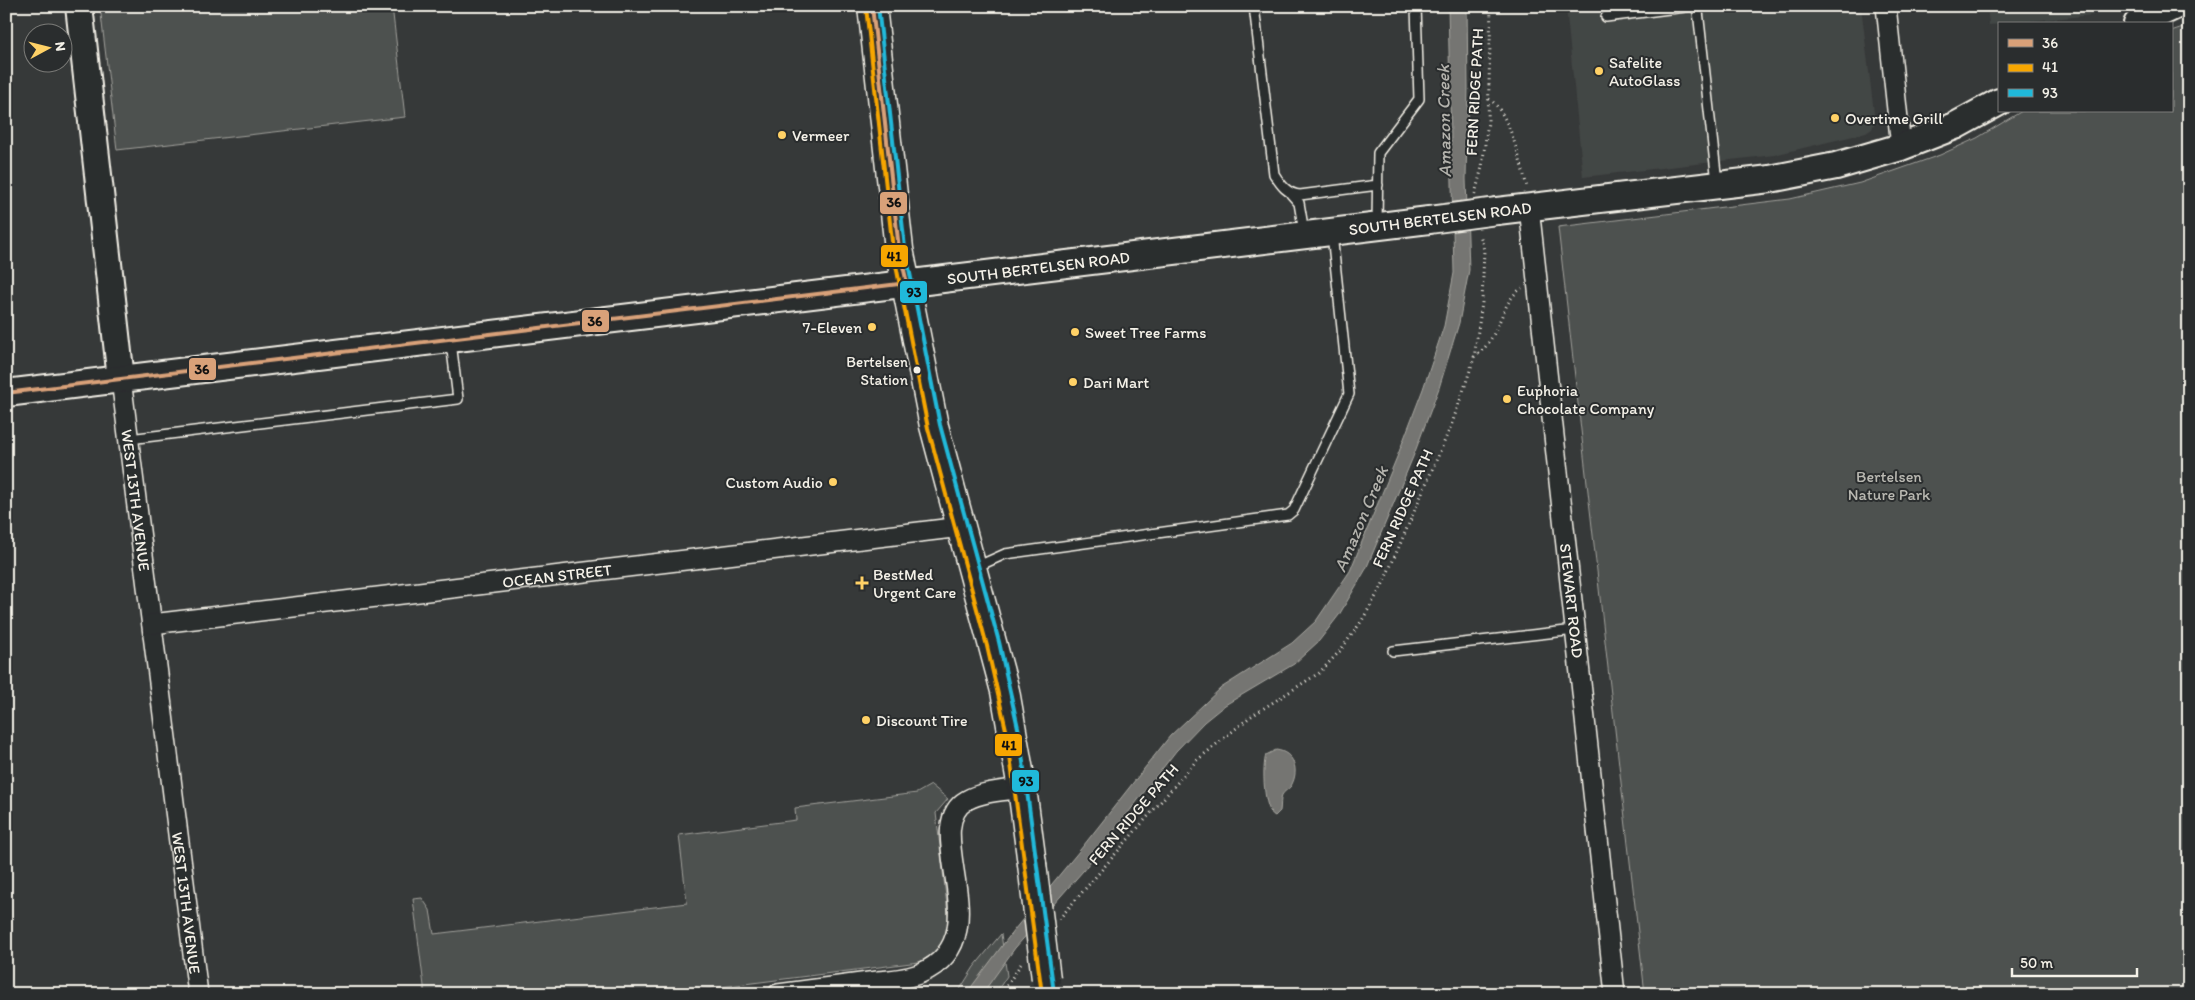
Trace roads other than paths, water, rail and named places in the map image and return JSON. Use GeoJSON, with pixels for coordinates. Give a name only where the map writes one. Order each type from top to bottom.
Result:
{"type":"FeatureCollection","features":[{"type":"Feature","properties":{"kind":"main road"},"geometry":{"type":"LineString","coordinates":[[872,6],[899,249],[927,396],[1004,691],[1022,788],[1047,986]]}},
{"type":"Feature","properties":{"kind":"street","name":"WEST 13TH AVENUE"},"geometry":{"type":"LineString","coordinates":[[79,6],[121,379],[198,994]]}},
{"type":"Feature","properties":{"kind":"street"},"geometry":{"type":"LineString","coordinates":[[1886,6],[1901,148]]}},
{"type":"Feature","properties":{"kind":"street"},"geometry":{"type":"LineString","coordinates":[[2141,22],[2175,6]]}},
{"type":"Feature","properties":{"kind":"street","name":"SOUTH BERTELSEN ROAD"},"geometry":{"type":"LineString","coordinates":[[6,393],[1429,220],[1486,206],[1529,207],[1770,179],[1827,168],[1901,148],[1955,126],[1998,103]]}},
{"type":"Feature","properties":{"kind":"street","name":"STEWART ROAD"},"geometry":{"type":"LineString","coordinates":[[1529,207],[1615,994]]}},
{"type":"Feature","properties":{"kind":"street","name":"OCEAN STREET"},"geometry":{"type":"LineString","coordinates":[[152,624],[961,527]]}},
{"type":"Feature","properties":{"kind":"street"},"geometry":{"type":"LineString","coordinates":[[778,994],[908,978],[932,967],[954,944],[958,927],[959,912],[950,838],[951,824],[956,812],[965,800],[979,795],[1022,788]]}},
{"type":"Feature","properties":{"kind":"lane"},"geometry":{"type":"LineString","coordinates":[[1254,6],[1274,174],[1290,193],[1301,199],[1378,185]]}},
{"type":"Feature","properties":{"kind":"lane"},"geometry":{"type":"LineString","coordinates":[[1376,226],[1380,149],[1419,99],[1416,6]]}},
{"type":"Feature","properties":{"kind":"lane"},"geometry":{"type":"LineString","coordinates":[[1606,17],[1693,6],[1698,11],[1718,185]]}},
{"type":"Feature","properties":{"kind":"lane"},"geometry":{"type":"LineString","coordinates":[[1301,199],[1305,235]]}},
{"type":"Feature","properties":{"kind":"lane"},"geometry":{"type":"LineString","coordinates":[[973,569],[1005,554],[1288,515],[1294,510],[1349,394],[1331,232]]}},
{"type":"Feature","properties":{"kind":"lane"},"geometry":{"type":"LineString","coordinates":[[129,439],[458,398],[451,339]]}},
{"type":"Feature","properties":{"kind":"lane"},"geometry":{"type":"LineString","coordinates":[[1393,651],[1575,630]]}},
{"type":"Feature","properties":{"kind":"place","name":"Safelite AutoGlass"},"geometry":{"type":"Point","coordinates":[1599,71]}},
{"type":"Feature","properties":{"kind":"place","name":"Overtime Grill"},"geometry":{"type":"Point","coordinates":[1835,118]}},
{"type":"Feature","properties":{"kind":"place","name":"Vermeer"},"geometry":{"type":"Point","coordinates":[782,135]}},
{"type":"Feature","properties":{"kind":"place","name":"7-Eleven"},"geometry":{"type":"Point","coordinates":[872,327]}},
{"type":"Feature","properties":{"kind":"place","name":"Sweet Tree Farms"},"geometry":{"type":"Point","coordinates":[1075,332]}},
{"type":"Feature","properties":{"kind":"place","name":"Bertelsen Station"},"geometry":{"type":"Point","coordinates":[917,370]}},
{"type":"Feature","properties":{"kind":"place","name":"Dari Mart"},"geometry":{"type":"Point","coordinates":[1073,382]}},
{"type":"Feature","properties":{"kind":"place","name":"Euphoria Chocolate Company"},"geometry":{"type":"Point","coordinates":[1507,399]}},
{"type":"Feature","properties":{"kind":"place","name":"Custom Audio"},"geometry":{"type":"Point","coordinates":[833,482]}},
{"type":"Feature","properties":{"kind":"place","name":"BestMed Urgent Care"},"geometry":{"type":"Point","coordinates":[862,583]}},
{"type":"Feature","properties":{"kind":"place","name":"Discount Tire"},"geometry":{"type":"Point","coordinates":[866,720]}},
{"type":"Feature","properties":{"kind":"water label","name":"Amazon Creek"},"geometry":{"type":"Point","coordinates":[1444,121]}},
{"type":"Feature","properties":{"kind":"water label","name":"Amazon Creek"},"geometry":{"type":"Point","coordinates":[1361,519]}},
{"type":"Feature","properties":{"kind":"park label","name":"Bertelsen Nature Park"},"geometry":{"type":"Point","coordinates":[1889,485]}}]}
